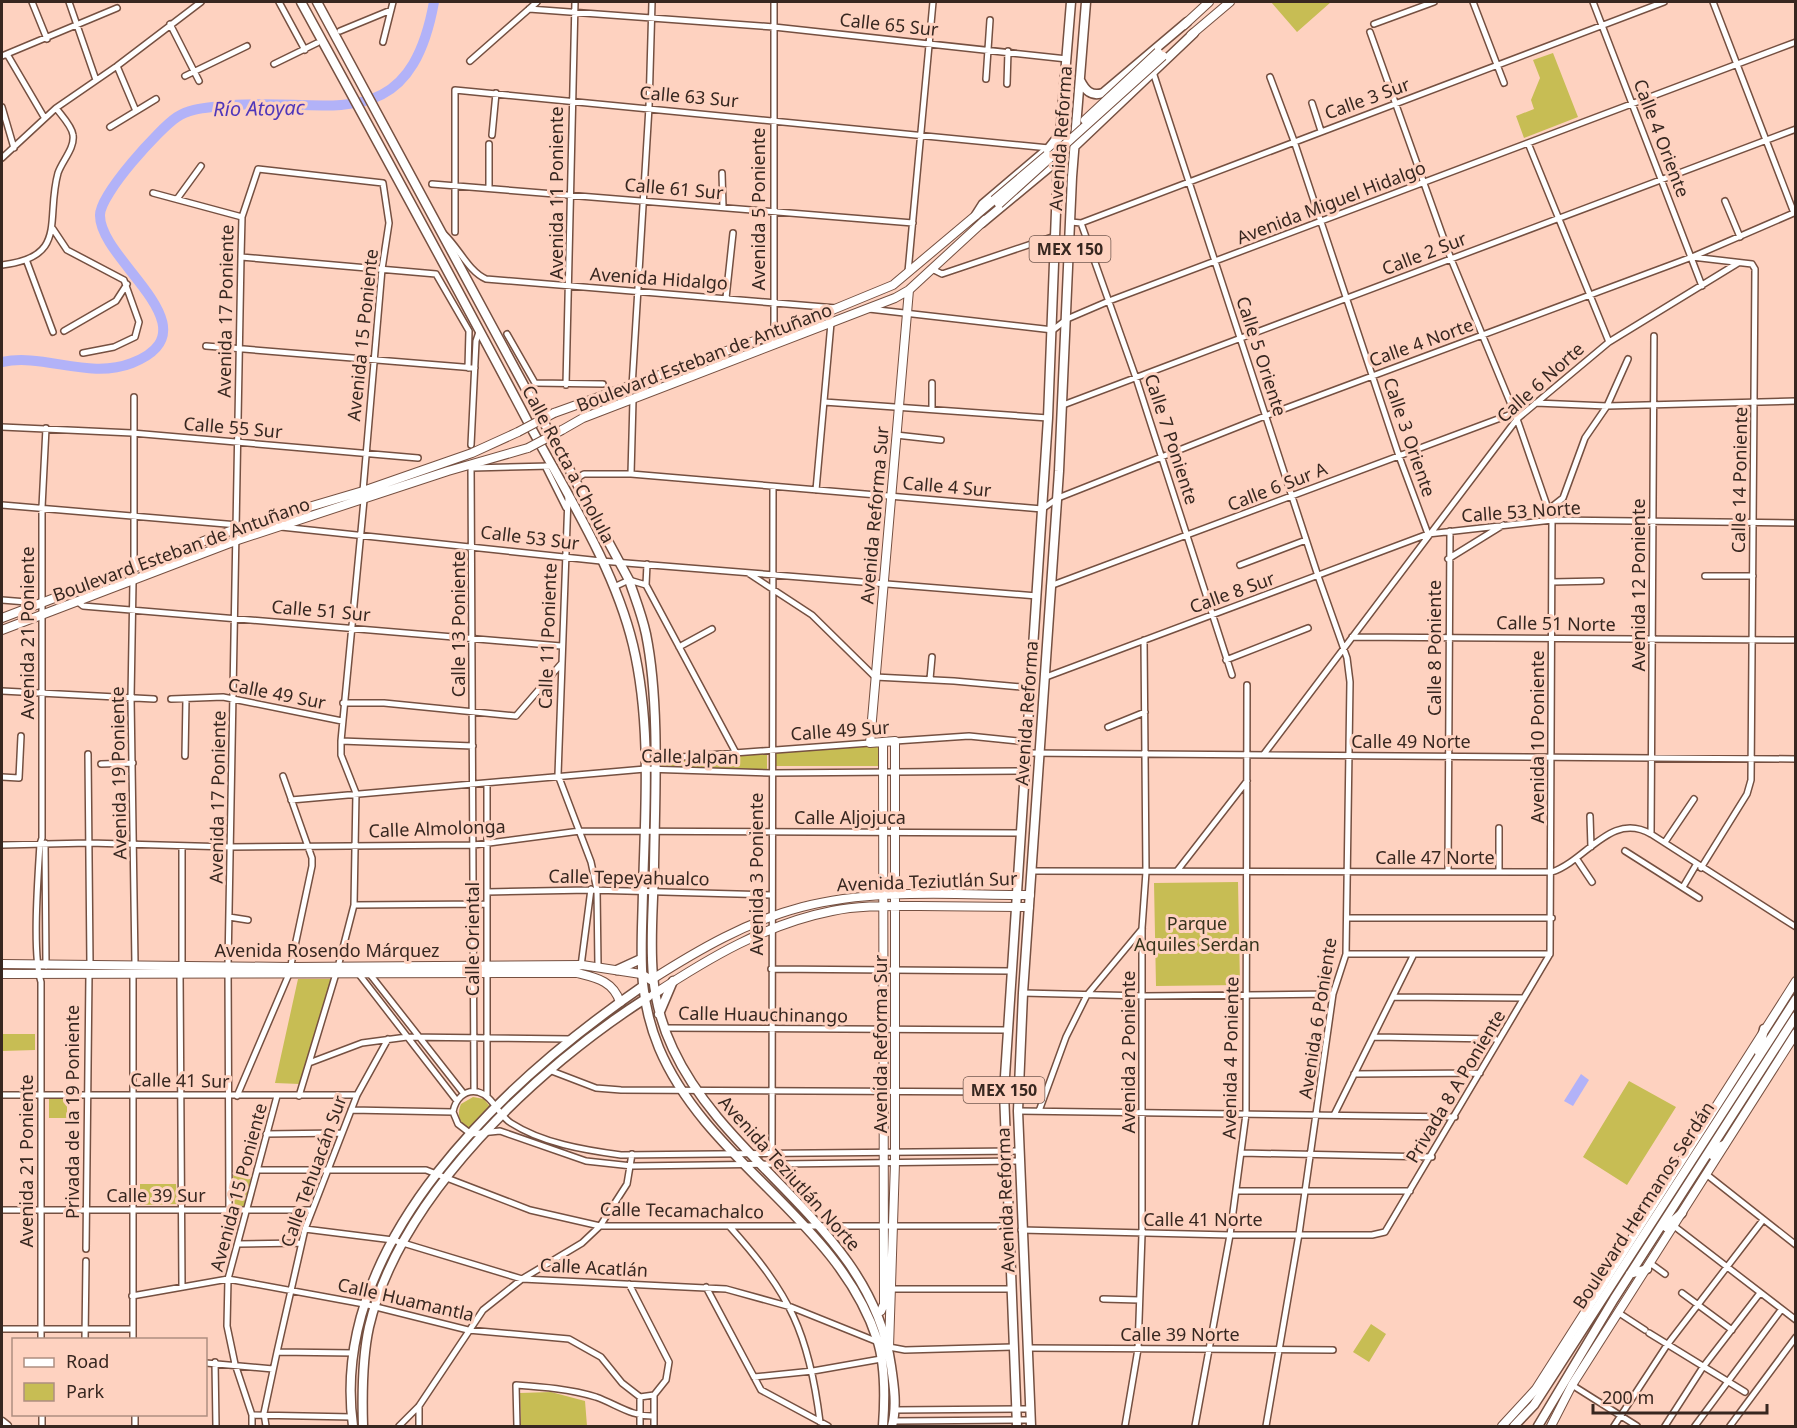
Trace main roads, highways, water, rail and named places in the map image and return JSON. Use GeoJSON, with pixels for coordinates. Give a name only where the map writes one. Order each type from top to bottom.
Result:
{"type":"FeatureCollection","features":[{"type":"Feature","properties":{"kind":"main road","name":"Calle Recta a Cholula"},"geometry":{"type":"LineString","coordinates":[[301,2],[480,330],[548,466],[568,497],[613,587],[631,638],[641,690],[650,770],[654,831],[651,980]]}},
{"type":"Feature","properties":{"kind":"main road","name":"Calle Recta a Cholula"},"geometry":{"type":"LineString","coordinates":[[317,2],[440,231],[580,476],[629,580],[645,632],[651,663],[654,759],[650,770],[644,831],[641,987]]}},
{"type":"Feature","properties":{"kind":"main road","name":"Avenida Reforma"},"geometry":{"type":"LineString","coordinates":[[1017,1423],[1004,1092],[1015,895],[1032,688],[1053,330],[1060,133],[1071,2]]}},
{"type":"Feature","properties":{"kind":"main road","name":"Avenida Reforma"},"geometry":{"type":"LineString","coordinates":[[1031,1423],[1018,1111],[1023,993],[1058,498],[1067,319],[1076,223],[1075,146],[1086,2]]}},
{"type":"Feature","properties":{"kind":"main road","name":"Boulevard Esteban de Antuñano"},"geometry":{"type":"LineString","coordinates":[[2,618],[134,569],[238,526],[363,491],[472,453],[574,404],[632,387],[774,334],[893,285],[908,276],[976,215],[997,202],[1161,54],[1187,22],[1209,2]]}},
{"type":"Feature","properties":{"kind":"main road","name":"Boulevard Esteban de Antuñano"},"geometry":{"type":"LineString","coordinates":[[1161,54],[1194,33],[1230,2]]}},
{"type":"Feature","properties":{"kind":"main road"},"geometry":{"type":"LineString","coordinates":[[1080,79],[1089,93],[1097,95],[1103,93],[1187,22]]}},
{"type":"Feature","properties":{"kind":"main road"},"geometry":{"type":"LineString","coordinates":[[1075,146],[1194,33]]}},
{"type":"Feature","properties":{"kind":"main road"},"geometry":{"type":"LineString","coordinates":[[976,215],[983,204],[1049,148],[1060,133]]}},
{"type":"Feature","properties":{"kind":"main road"},"geometry":{"type":"LineString","coordinates":[[982,223],[1059,160]]}},
{"type":"Feature","properties":{"kind":"main road","name":"Boulevard Esteban de Antuñano"},"geometry":{"type":"LineString","coordinates":[[2,630],[134,582],[238,540],[528,448],[583,418],[869,309],[909,290],[982,223],[997,202]]}},
{"type":"Feature","properties":{"kind":"main road","name":"Avenida Reforma Sur"},"geometry":{"type":"LineString","coordinates":[[870,743],[909,290]]}},
{"type":"Feature","properties":{"kind":"main road","name":"Avenida Reforma Sur"},"geometry":{"type":"LineString","coordinates":[[889,1347],[893,1289],[895,1163],[895,741]]}},
{"type":"Feature","properties":{"kind":"main road","name":"Calle 49 Sur"},"geometry":{"type":"LineString","coordinates":[[870,743],[895,741]]}},
{"type":"Feature","properties":{"kind":"main road","name":"Avenida Reforma Sur"},"geometry":{"type":"LineString","coordinates":[[877,1312],[881,1311],[884,1304],[883,742]]}},
{"type":"Feature","properties":{"kind":"main road","name":"Avenida Teziutlán Sur"},"geometry":{"type":"LineString","coordinates":[[363,1426],[365,1353],[376,1306],[398,1241],[484,1133],[519,1083],[570,1039],[651,980],[713,943],[771,916],[828,901],[883,895],[1030,895]]}},
{"type":"Feature","properties":{"kind":"main road","name":"Avenida Teziutlán Sur"},"geometry":{"type":"LineString","coordinates":[[352,1422],[354,1353],[364,1304],[438,1173],[471,1134],[629,1010],[719,953],[771,928],[833,910],[883,906],[1029,907]]}},
{"type":"Feature","properties":{"kind":"main road"},"geometry":{"type":"LineString","coordinates":[[617,970],[641,959]]}},
{"type":"Feature","properties":{"kind":"main road","name":"Avenida Rosendo Márquez"},"geometry":{"type":"LineString","coordinates":[[2,964],[228,965],[290,971]]}},
{"type":"Feature","properties":{"kind":"main road","name":"Avenida Rosendo Márquez"},"geometry":{"type":"LineString","coordinates":[[2,974],[42,977],[89,974],[228,974],[337,970],[353,967],[582,965],[640,974],[651,980]]}},
{"type":"Feature","properties":{"kind":"main road","name":"Avenida Rosendo Márquez"},"geometry":{"type":"LineString","coordinates":[[337,970],[359,974],[577,974],[605,981],[617,993],[620,1002]]}},
{"type":"Feature","properties":{"kind":"main road","name":"Avenida Teziutlán Norte"},"geometry":{"type":"LineString","coordinates":[[651,980],[663,1028],[695,1090],[820,1227],[852,1267],[877,1312],[889,1347],[893,1424]]}},
{"type":"Feature","properties":{"kind":"main road"},"geometry":{"type":"LineString","coordinates":[[659,1015],[673,981]]}},
{"type":"Feature","properties":{"kind":"main road"},"geometry":{"type":"LineString","coordinates":[[1502,1426],[1536,1389],[1796,981]]}},
{"type":"Feature","properties":{"kind":"main road","name":"Avenida Teziutlán Norte"},"geometry":{"type":"LineString","coordinates":[[641,987],[649,1020],[663,1056],[681,1090],[734,1153],[805,1227],[847,1280],[879,1343],[883,1426]]}},
{"type":"Feature","properties":{"kind":"main road","name":"Boulevard Hermanos Serdán"},"geometry":{"type":"LineString","coordinates":[[1514,1426],[1534,1405],[1796,999]]}},
{"type":"Feature","properties":{"kind":"main road"},"geometry":{"type":"LineString","coordinates":[[629,1010],[649,1020]]}},
{"type":"Feature","properties":{"kind":"main road","name":"Boulevard Hermanos Serdán"},"geometry":{"type":"LineString","coordinates":[[1538,1426],[1543,1413],[1630,1274],[1796,1016]]}},
{"type":"Feature","properties":{"kind":"main road"},"geometry":{"type":"LineString","coordinates":[[1757,1058],[1764,1029]]}},
{"type":"Feature","properties":{"kind":"main road"},"geometry":{"type":"LineString","coordinates":[[1551,1426],[1572,1385],[1796,1033]]}},
{"type":"Feature","properties":{"kind":"main road"},"geometry":{"type":"LineString","coordinates":[[1759,1088],[1760,1071]]}},
{"type":"Feature","properties":{"kind":"main road"},"geometry":{"type":"LineString","coordinates":[[1695,1172],[1703,1168],[1717,1148],[1724,1145]]}},
{"type":"Feature","properties":{"kind":"main road"},"geometry":{"type":"LineString","coordinates":[[1654,1236],[1682,1213]]}},
{"type":"Feature","properties":{"kind":"main road"},"geometry":{"type":"LineString","coordinates":[[1630,1274],[1648,1266]]}},
{"type":"Feature","properties":{"kind":"main road"},"geometry":{"type":"LineString","coordinates":[[2,1422],[7,1426]]}},
{"type":"Feature","properties":{"kind":"water"},"geometry":{"type":"Polygon","coordinates":[[[1581,1074],[1589,1080],[1573,1106],[1564,1101],[1581,1074]]]}},
{"type":"Feature","properties":{"kind":"waterway","name":"Río Atoyac"},"geometry":{"type":"LineString","coordinates":[[2,362],[34,361],[99,369],[132,363],[155,349],[163,332],[159,313],[148,294],[117,253],[105,233],[100,215],[110,193],[132,163],[177,117],[193,110],[258,104],[326,106],[356,103],[382,95],[404,77],[422,47],[434,2]]}},
{"type":"Feature","properties":{"kind":"park label","name":"Parque Aquiles Serdan"},"geometry":{"type":"Point","coordinates":[1197,933]}}]}
